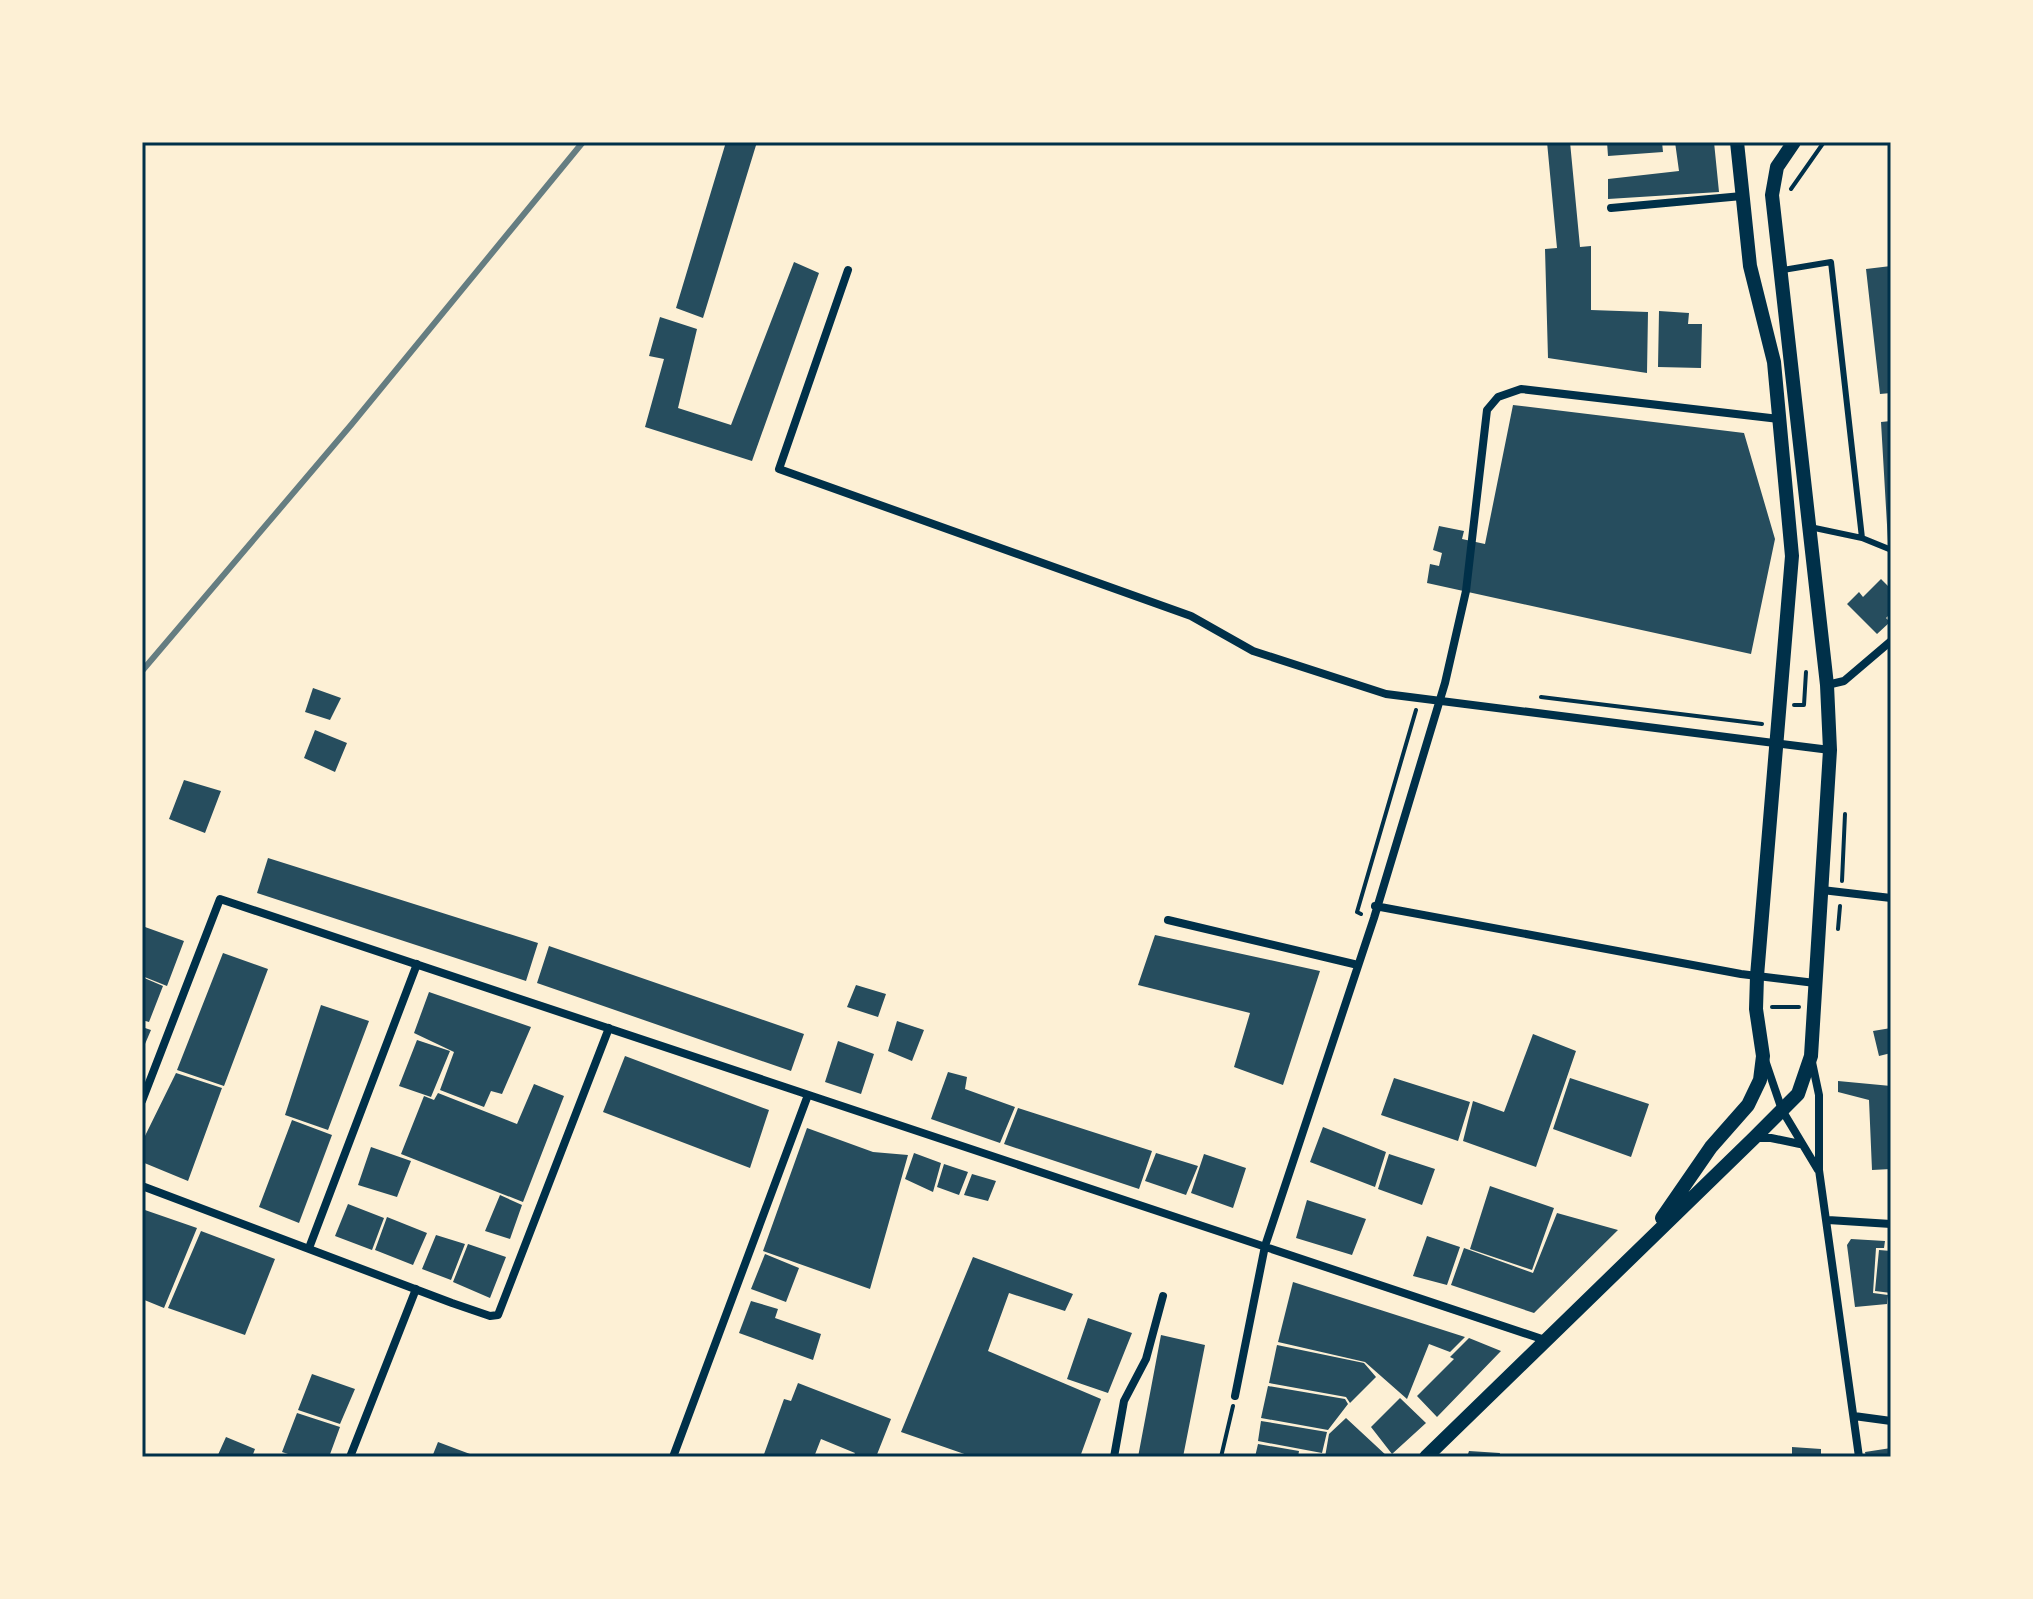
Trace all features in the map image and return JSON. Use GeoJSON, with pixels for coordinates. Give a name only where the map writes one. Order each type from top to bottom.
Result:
{"type":"FeatureCollection","features":[{"type":"Feature","properties":{"kind":"street"},"geometry":{"type":"LineString","coordinates":[[1737,142],[1750,266],[1774,362],[1790,517],[1792,588],[1776,742],[1756,1009],[1763,1056],[1782,1110],[1800,1144],[1819,1170]]}},
{"type":"Feature","properties":{"kind":"street"},"geometry":{"type":"LineString","coordinates":[[1426,1457],[1798,1094],[1811,1056],[1830,750],[1827,685],[1779,270],[1772,184],[1777,167],[1794,142]]}},
{"type":"Feature","properties":{"kind":"street"},"geometry":{"type":"LineString","coordinates":[[1611,208],[1742,196]]}},
{"type":"Feature","properties":{"kind":"street"},"geometry":{"type":"LineString","coordinates":[[1750,266],[1779,270]]}},
{"type":"Feature","properties":{"kind":"street"},"geometry":{"type":"LineString","coordinates":[[848,270],[779,469],[1191,616],[1253,651],[1386,694],[1830,750]]}},
{"type":"Feature","properties":{"kind":"street"},"geometry":{"type":"LineString","coordinates":[[1235,1396],[1265,1246],[1374,918],[1375,906],[1445,683],[1466,591],[1487,410],[1498,397],[1521,389],[1779,419]]}},
{"type":"Feature","properties":{"kind":"street"},"geometry":{"type":"LineString","coordinates":[[1827,685],[1844,681],[1891,641]]}},
{"type":"Feature","properties":{"kind":"street"},"geometry":{"type":"LineString","coordinates":[[1822,890],[1891,898]]}},
{"type":"Feature","properties":{"kind":"street"},"geometry":{"type":"LineString","coordinates":[[142,1101],[220,899],[1545,1340]]}},
{"type":"Feature","properties":{"kind":"street"},"geometry":{"type":"LineString","coordinates":[[1375,906],[1757,976],[1815,983]]}},
{"type":"Feature","properties":{"kind":"street"},"geometry":{"type":"LineString","coordinates":[[1168,920],[1358,965]]}},
{"type":"Feature","properties":{"kind":"street"},"geometry":{"type":"LineString","coordinates":[[309,1248],[417,964]]}},
{"type":"Feature","properties":{"kind":"street"},"geometry":{"type":"LineString","coordinates":[[142,1186],[490,1316],[498,1315],[609,1028]]}},
{"type":"Feature","properties":{"kind":"street"},"geometry":{"type":"LineString","coordinates":[[1652,1234],[1711,1147],[1754,1096],[1763,1056]]}},
{"type":"Feature","properties":{"kind":"street"},"geometry":{"type":"LineString","coordinates":[[1811,1056],[1819,1095],[1819,1170],[1859,1457]]}},
{"type":"Feature","properties":{"kind":"street"},"geometry":{"type":"LineString","coordinates":[[673,1457],[808,1095]]}},
{"type":"Feature","properties":{"kind":"street"},"geometry":{"type":"LineString","coordinates":[[1754,1138],[1800,1144]]}},
{"type":"Feature","properties":{"kind":"street"},"geometry":{"type":"LineString","coordinates":[[1828,1220],[1891,1224]]}},
{"type":"Feature","properties":{"kind":"street"},"geometry":{"type":"LineString","coordinates":[[350,1457],[416,1289]]}},
{"type":"Feature","properties":{"kind":"street"},"geometry":{"type":"LineString","coordinates":[[1114,1457],[1124,1401],[1146,1359],[1163,1296]]}},
{"type":"Feature","properties":{"kind":"street"},"geometry":{"type":"LineString","coordinates":[[1854,1416],[1891,1421]]}},
{"type":"Feature","properties":{"kind":"lane"},"geometry":{"type":"LineString","coordinates":[[1779,270],[1831,262],[1862,538]]}},
{"type":"Feature","properties":{"kind":"lane"},"geometry":{"type":"LineString","coordinates":[[1808,527],[1862,538],[1889,549]]}},
{"type":"Feature","properties":{"kind":"path"},"geometry":{"type":"LineString","coordinates":[[1531,696],[1748,722]]}},
{"type":"Feature","properties":{"kind":"path"},"geometry":{"type":"LineString","coordinates":[[1374,918],[1357,912],[1420,698]]}},
{"type":"Feature","properties":{"kind":"path"},"geometry":{"type":"LineString","coordinates":[[1756,1009],[1783,1005],[1814,1009]]}},
{"type":"Feature","properties":{"kind":"path"},"geometry":{"type":"LineString","coordinates":[[1222,1454],[1235,1396]]}},
{"type":"Feature","properties":{"kind":"building"},"geometry":{"type":"Polygon","coordinates":[[[726,142],[757,142],[703,318],[676,308],[726,142]]]}},
{"type":"Feature","properties":{"kind":"building"},"geometry":{"type":"Polygon","coordinates":[[[1547,142],[1570,142],[1580,247],[1591,246],[1591,310],[1648,312],[1647,373],[1548,358],[1545,249],[1557,248],[1547,142]]]}},
{"type":"Feature","properties":{"kind":"building"},"geometry":{"type":"Polygon","coordinates":[[[1607,142],[1662,142],[1663,152],[1608,156],[1607,142]]]}},
{"type":"Feature","properties":{"kind":"building"},"geometry":{"type":"Polygon","coordinates":[[[1675,142],[1714,142],[1719,192],[1608,199],[1608,179],[1679,171],[1675,142]]]}},
{"type":"Feature","properties":{"kind":"building"},"geometry":{"type":"Polygon","coordinates":[[[794,262],[819,273],[752,461],[645,427],[664,359],[649,356],[660,317],[697,329],[678,408],[731,425],[794,262]]]}},
{"type":"Feature","properties":{"kind":"building"},"geometry":{"type":"Polygon","coordinates":[[[1891,266],[1891,393],[1880,394],[1866,269],[1891,266]]]}},
{"type":"Feature","properties":{"kind":"building"},"geometry":{"type":"Polygon","coordinates":[[[1659,311],[1689,313],[1688,324],[1702,324],[1701,368],[1658,367],[1659,311]]]}},
{"type":"Feature","properties":{"kind":"building"},"geometry":{"type":"Polygon","coordinates":[[[1513,405],[1744,433],[1775,539],[1751,654],[1427,583],[1430,564],[1439,566],[1442,553],[1433,550],[1439,526],[1464,531],[1462,539],[1485,544],[1513,405]]]}},
{"type":"Feature","properties":{"kind":"building"},"geometry":{"type":"Polygon","coordinates":[[[1891,421],[1891,541],[1888,542],[1881,422],[1891,421]]]}},
{"type":"Feature","properties":{"kind":"building"},"geometry":{"type":"Polygon","coordinates":[[[1881,579],[1891,589],[1891,613],[1886,618],[1890,622],[1877,634],[1847,604],[1859,592],[1863,597],[1881,579]]]}},
{"type":"Feature","properties":{"kind":"building"},"geometry":{"type":"Polygon","coordinates":[[[313,688],[341,698],[330,720],[305,712],[313,688]]]}},
{"type":"Feature","properties":{"kind":"building"},"geometry":{"type":"Polygon","coordinates":[[[315,730],[347,743],[335,772],[304,758],[315,730]]]}},
{"type":"Feature","properties":{"kind":"building"},"geometry":{"type":"Polygon","coordinates":[[[184,780],[221,791],[205,833],[169,819],[184,780]]]}},
{"type":"Feature","properties":{"kind":"building"},"geometry":{"type":"Polygon","coordinates":[[[268,858],[538,943],[526,981],[257,893],[268,858]]]}},
{"type":"Feature","properties":{"kind":"building"},"geometry":{"type":"Polygon","coordinates":[[[145,927],[184,941],[167,986],[142,976],[145,927]]]}},
{"type":"Feature","properties":{"kind":"building"},"geometry":{"type":"Polygon","coordinates":[[[1155,935],[1320,971],[1283,1085],[1234,1067],[1250,1013],[1138,985],[1155,935]]]}},
{"type":"Feature","properties":{"kind":"building"},"geometry":{"type":"Polygon","coordinates":[[[549,946],[804,1034],[791,1071],[537,983],[549,946]]]}},
{"type":"Feature","properties":{"kind":"building"},"geometry":{"type":"Polygon","coordinates":[[[223,953],[268,969],[224,1086],[177,1070],[223,953]]]}},
{"type":"Feature","properties":{"kind":"building"},"geometry":{"type":"Polygon","coordinates":[[[142,977],[163,986],[149,1022],[142,1020],[142,977]]]}},
{"type":"Feature","properties":{"kind":"building"},"geometry":{"type":"Polygon","coordinates":[[[856,985],[886,994],[878,1017],[847,1007],[856,985]]]}},
{"type":"Feature","properties":{"kind":"building"},"geometry":{"type":"Polygon","coordinates":[[[429,992],[531,1027],[502,1094],[491,1091],[484,1107],[440,1090],[454,1052],[414,1033],[429,992]]]}},
{"type":"Feature","properties":{"kind":"building"},"geometry":{"type":"Polygon","coordinates":[[[321,1005],[369,1021],[328,1130],[285,1115],[321,1005]]]}},
{"type":"Feature","properties":{"kind":"building"},"geometry":{"type":"Polygon","coordinates":[[[897,1021],[924,1030],[912,1061],[888,1051],[897,1021]]]}},
{"type":"Feature","properties":{"kind":"building"},"geometry":{"type":"Polygon","coordinates":[[[142,1027],[151,1030],[142,1051],[142,1027]]]}},
{"type":"Feature","properties":{"kind":"building"},"geometry":{"type":"Polygon","coordinates":[[[1891,1028],[1891,1053],[1879,1056],[1873,1031],[1891,1028]]]}},
{"type":"Feature","properties":{"kind":"building"},"geometry":{"type":"Polygon","coordinates":[[[1533,1034],[1576,1051],[1536,1167],[1463,1141],[1473,1101],[1504,1112],[1533,1034]]]}},
{"type":"Feature","properties":{"kind":"building"},"geometry":{"type":"Polygon","coordinates":[[[417,1040],[450,1051],[431,1097],[399,1086],[417,1040]]]}},
{"type":"Feature","properties":{"kind":"building"},"geometry":{"type":"Polygon","coordinates":[[[838,1041],[874,1054],[861,1094],[825,1082],[838,1041]]]}},
{"type":"Feature","properties":{"kind":"building"},"geometry":{"type":"Polygon","coordinates":[[[625,1056],[769,1110],[750,1168],[603,1112],[625,1056]]]}},
{"type":"Feature","properties":{"kind":"building"},"geometry":{"type":"Polygon","coordinates":[[[948,1072],[967,1077],[965,1089],[1015,1107],[1000,1143],[931,1119],[948,1072]]]}},
{"type":"Feature","properties":{"kind":"building"},"geometry":{"type":"Polygon","coordinates":[[[176,1073],[222,1088],[188,1181],[142,1162],[142,1142],[176,1073]]]}},
{"type":"Feature","properties":{"kind":"building"},"geometry":{"type":"Polygon","coordinates":[[[1394,1078],[1470,1102],[1458,1141],[1381,1115],[1394,1078]]]}},
{"type":"Feature","properties":{"kind":"building"},"geometry":{"type":"Polygon","coordinates":[[[1570,1078],[1649,1104],[1631,1157],[1553,1129],[1570,1078]]]}},
{"type":"Feature","properties":{"kind":"building"},"geometry":{"type":"Polygon","coordinates":[[[1838,1081],[1891,1086],[1891,1169],[1872,1170],[1869,1100],[1838,1092],[1838,1081]]]}},
{"type":"Feature","properties":{"kind":"building"},"geometry":{"type":"Polygon","coordinates":[[[534,1084],[564,1096],[523,1202],[401,1154],[424,1096],[434,1100],[438,1093],[517,1124],[534,1084]]]}},
{"type":"Feature","properties":{"kind":"building"},"geometry":{"type":"Polygon","coordinates":[[[1018,1108],[1152,1151],[1139,1189],[1004,1144],[1018,1108]]]}},
{"type":"Feature","properties":{"kind":"building"},"geometry":{"type":"Polygon","coordinates":[[[292,1120],[332,1135],[299,1223],[259,1207],[292,1120]]]}},
{"type":"Feature","properties":{"kind":"building"},"geometry":{"type":"Polygon","coordinates":[[[1323,1127],[1386,1152],[1375,1187],[1310,1162],[1323,1127]]]}},
{"type":"Feature","properties":{"kind":"building"},"geometry":{"type":"Polygon","coordinates":[[[807,1128],[873,1152],[908,1155],[870,1289],[763,1251],[807,1128]]]}},
{"type":"Feature","properties":{"kind":"building"},"geometry":{"type":"Polygon","coordinates":[[[371,1147],[411,1161],[397,1197],[358,1185],[371,1147]]]}},
{"type":"Feature","properties":{"kind":"building"},"geometry":{"type":"Polygon","coordinates":[[[914,1153],[941,1163],[933,1192],[905,1179],[914,1153]]]}},
{"type":"Feature","properties":{"kind":"building"},"geometry":{"type":"Polygon","coordinates":[[[1156,1153],[1198,1166],[1186,1195],[1145,1181],[1156,1153]]]}},
{"type":"Feature","properties":{"kind":"building"},"geometry":{"type":"Polygon","coordinates":[[[1204,1154],[1246,1168],[1233,1208],[1191,1193],[1204,1154]]]}},
{"type":"Feature","properties":{"kind":"building"},"geometry":{"type":"Polygon","coordinates":[[[1389,1154],[1435,1169],[1422,1205],[1378,1189],[1389,1154]]]}},
{"type":"Feature","properties":{"kind":"building"},"geometry":{"type":"Polygon","coordinates":[[[944,1164],[968,1172],[959,1195],[937,1187],[944,1164]]]}},
{"type":"Feature","properties":{"kind":"building"},"geometry":{"type":"Polygon","coordinates":[[[972,1174],[996,1181],[988,1201],[964,1195],[972,1174]]]}},
{"type":"Feature","properties":{"kind":"building"},"geometry":{"type":"Polygon","coordinates":[[[1490,1186],[1554,1208],[1532,1270],[1470,1249],[1490,1186]]]}},
{"type":"Feature","properties":{"kind":"building"},"geometry":{"type":"Polygon","coordinates":[[[500,1195],[522,1205],[510,1239],[485,1231],[500,1195]]]}},
{"type":"Feature","properties":{"kind":"building"},"geometry":{"type":"Polygon","coordinates":[[[1307,1200],[1366,1219],[1352,1255],[1296,1238],[1307,1200]]]}},
{"type":"Feature","properties":{"kind":"building"},"geometry":{"type":"Polygon","coordinates":[[[348,1204],[384,1218],[372,1250],[335,1236],[348,1204]]]}},
{"type":"Feature","properties":{"kind":"building"},"geometry":{"type":"Polygon","coordinates":[[[142,1209],[197,1228],[164,1308],[142,1299],[142,1209]]]}},
{"type":"Feature","properties":{"kind":"building"},"geometry":{"type":"Polygon","coordinates":[[[1557,1213],[1618,1230],[1534,1313],[1451,1285],[1464,1248],[1533,1273],[1557,1213]]]}},
{"type":"Feature","properties":{"kind":"building"},"geometry":{"type":"Polygon","coordinates":[[[387,1217],[427,1233],[413,1265],[375,1250],[387,1217]]]}},
{"type":"Feature","properties":{"kind":"building"},"geometry":{"type":"Polygon","coordinates":[[[201,1231],[275,1259],[245,1335],[168,1308],[201,1231]]]}},
{"type":"Feature","properties":{"kind":"building"},"geometry":{"type":"Polygon","coordinates":[[[436,1235],[465,1244],[451,1280],[422,1269],[436,1235]]]}},
{"type":"Feature","properties":{"kind":"building"},"geometry":{"type":"Polygon","coordinates":[[[1427,1236],[1460,1247],[1447,1285],[1413,1276],[1427,1236]]]}},
{"type":"Feature","properties":{"kind":"building"},"geometry":{"type":"Polygon","coordinates":[[[1851,1239],[1885,1241],[1884,1248],[1876,1248],[1873,1293],[1888,1295],[1887,1304],[1855,1307],[1847,1245],[1851,1239]]]}},
{"type":"Feature","properties":{"kind":"building"},"geometry":{"type":"Polygon","coordinates":[[[468,1244],[506,1257],[490,1298],[453,1282],[468,1244]]]}},
{"type":"Feature","properties":{"kind":"building"},"geometry":{"type":"Polygon","coordinates":[[[1879,1250],[1891,1251],[1891,1293],[1875,1291],[1879,1250]]]}},
{"type":"Feature","properties":{"kind":"building"},"geometry":{"type":"Polygon","coordinates":[[[765,1254],[799,1268],[786,1302],[751,1289],[765,1254]]]}},
{"type":"Feature","properties":{"kind":"building"},"geometry":{"type":"Polygon","coordinates":[[[973,1257],[1073,1294],[1065,1311],[1009,1293],[988,1351],[1101,1399],[1080,1457],[973,1457],[901,1432],[973,1257]]]}},
{"type":"Feature","properties":{"kind":"building"},"geometry":{"type":"Polygon","coordinates":[[[1293,1282],[1465,1337],[1450,1352],[1429,1344],[1407,1399],[1365,1362],[1278,1342],[1293,1282]]]}},
{"type":"Feature","properties":{"kind":"building"},"geometry":{"type":"Polygon","coordinates":[[[751,1301],[778,1309],[775,1318],[821,1334],[813,1360],[739,1333],[751,1301]]]}},
{"type":"Feature","properties":{"kind":"building"},"geometry":{"type":"Polygon","coordinates":[[[1088,1318],[1132,1333],[1108,1393],[1067,1379],[1088,1318]]]}},
{"type":"Feature","properties":{"kind":"building"},"geometry":{"type":"Polygon","coordinates":[[[1161,1335],[1205,1345],[1183,1457],[1138,1457],[1161,1335]]]}},
{"type":"Feature","properties":{"kind":"building"},"geometry":{"type":"Polygon","coordinates":[[[1469,1338],[1501,1351],[1437,1417],[1417,1396],[1454,1359],[1450,1357],[1469,1338]]]}},
{"type":"Feature","properties":{"kind":"building"},"geometry":{"type":"Polygon","coordinates":[[[1277,1345],[1364,1363],[1376,1377],[1350,1403],[1346,1397],[1269,1383],[1277,1345]]]}},
{"type":"Feature","properties":{"kind":"building"},"geometry":{"type":"Polygon","coordinates":[[[312,1374],[355,1389],[340,1424],[298,1410],[312,1374]]]}},
{"type":"Feature","properties":{"kind":"building"},"geometry":{"type":"Polygon","coordinates":[[[798,1383],[891,1419],[876,1457],[853,1457],[855,1453],[821,1439],[814,1457],[763,1457],[784,1399],[791,1401],[798,1383]]]}},
{"type":"Feature","properties":{"kind":"building"},"geometry":{"type":"Polygon","coordinates":[[[1268,1386],[1345,1399],[1348,1404],[1328,1430],[1261,1418],[1268,1386]]]}},
{"type":"Feature","properties":{"kind":"building"},"geometry":{"type":"Polygon","coordinates":[[[1400,1398],[1426,1423],[1392,1454],[1371,1427],[1400,1398]]]}},
{"type":"Feature","properties":{"kind":"building"},"geometry":{"type":"Polygon","coordinates":[[[297,1413],[340,1427],[329,1457],[297,1457],[282,1452],[297,1413]]]}},
{"type":"Feature","properties":{"kind":"building"},"geometry":{"type":"Polygon","coordinates":[[[1346,1418],[1388,1457],[1325,1457],[1329,1434],[1346,1418]]]}},
{"type":"Feature","properties":{"kind":"building"},"geometry":{"type":"Polygon","coordinates":[[[1261,1421],[1327,1432],[1322,1453],[1258,1441],[1261,1421]]]}},
{"type":"Feature","properties":{"kind":"building"},"geometry":{"type":"Polygon","coordinates":[[[226,1437],[255,1449],[252,1457],[217,1457],[226,1437]]]}},
{"type":"Feature","properties":{"kind":"building"},"geometry":{"type":"Polygon","coordinates":[[[438,1442],[478,1457],[432,1457],[438,1442]]]}},
{"type":"Feature","properties":{"kind":"building"},"geometry":{"type":"Polygon","coordinates":[[[1258,1444],[1299,1451],[1298,1457],[1255,1457],[1258,1444]]]}},
{"type":"Feature","properties":{"kind":"building"},"geometry":{"type":"Polygon","coordinates":[[[1792,1447],[1821,1449],[1821,1457],[1792,1457],[1792,1447]]]}},
{"type":"Feature","properties":{"kind":"building"},"geometry":{"type":"Polygon","coordinates":[[[1891,1448],[1891,1457],[1866,1457],[1865,1452],[1891,1448]]]}},
{"type":"Feature","properties":{"kind":"building"},"geometry":{"type":"Polygon","coordinates":[[[1469,1451],[1500,1453],[1499,1457],[1467,1457],[1469,1451]]]}},
{"type":"Feature","properties":{"kind":"railway"},"geometry":{"type":"LineString","coordinates":[[142,671],[351,425],[583,142]]}}]}
